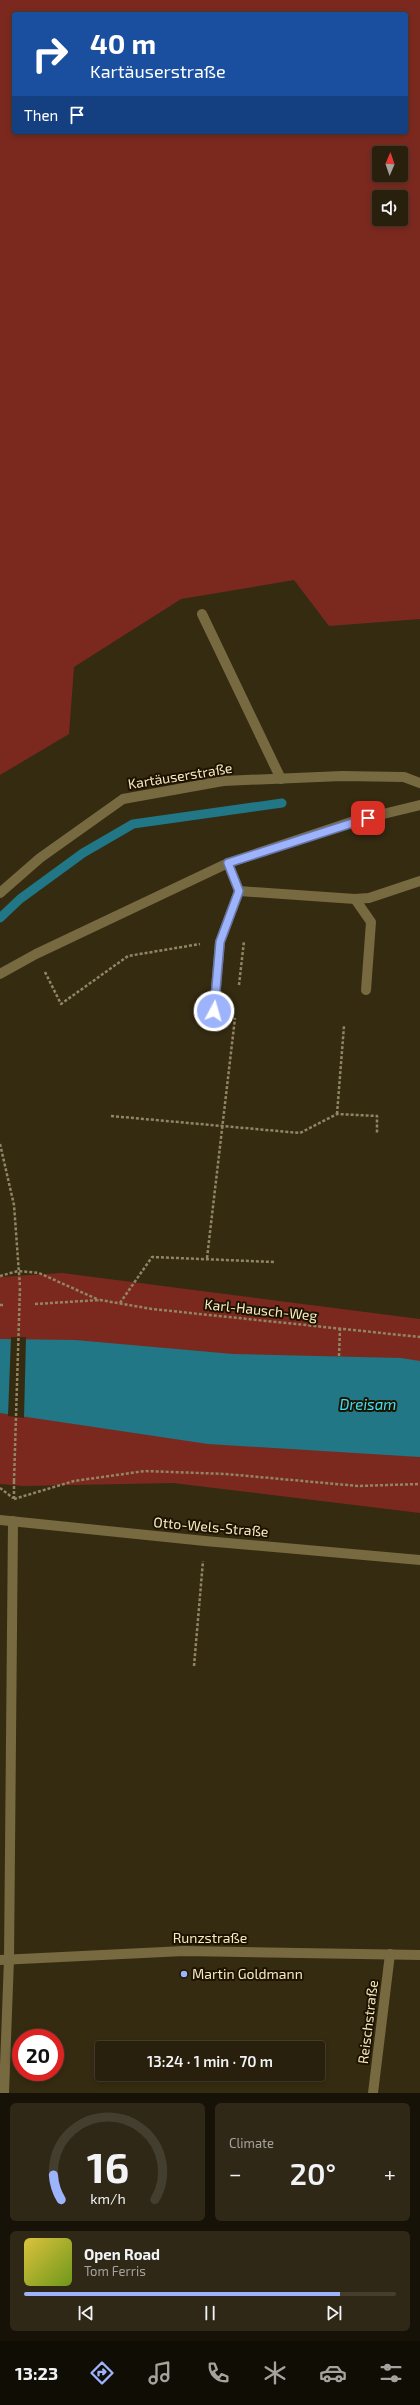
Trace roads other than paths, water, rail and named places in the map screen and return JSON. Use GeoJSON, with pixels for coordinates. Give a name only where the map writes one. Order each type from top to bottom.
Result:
{"type":"FeatureCollection","features":[{"type":"Feature","properties":{"kind":"street"},"geometry":{"type":"LineString","coordinates":[[202,614],[281,779]]}},
{"type":"Feature","properties":{"kind":"street","name":"Kartäuserstraße"},"geometry":{"type":"LineString","coordinates":[[0,893],[40,858],[123,799],[223,781],[342,776],[404,777],[420,783]]}},
{"type":"Feature","properties":{"kind":"street"},"geometry":{"type":"LineString","coordinates":[[0,974],[36,954],[228,863],[354,821],[420,805]]}},
{"type":"Feature","properties":{"kind":"street"},"geometry":{"type":"LineString","coordinates":[[214,1011],[220,942],[239,891],[228,863]]}},
{"type":"Feature","properties":{"kind":"street"},"geometry":{"type":"LineString","coordinates":[[239,891],[356,900],[369,898],[420,881]]}},
{"type":"Feature","properties":{"kind":"street"},"geometry":{"type":"LineString","coordinates":[[356,900],[370,922],[366,990]]}},
{"type":"Feature","properties":{"kind":"street","name":"Otto-Wels-Straße"},"geometry":{"type":"LineString","coordinates":[[0,1520],[205,1541],[420,1560]]}},
{"type":"Feature","properties":{"kind":"street"},"geometry":{"type":"LineString","coordinates":[[4,2093],[4,1960],[13,1521]]}},
{"type":"Feature","properties":{"kind":"street","name":"Runzstraße"},"geometry":{"type":"LineString","coordinates":[[4,1960],[184,1952],[420,1955]]}},
{"type":"Feature","properties":{"kind":"street","name":"Reischstraße"},"geometry":{"type":"LineString","coordinates":[[372,2093],[390,1954]]}},
{"type":"Feature","properties":{"kind":"water","name":"Dreisam"},"geometry":{"type":"Polygon","coordinates":[[[0,1339],[75,1340],[233,1354],[401,1358],[420,1361],[420,1457],[208,1444],[0,1413],[0,1339]]]}},
{"type":"Feature","properties":{"kind":"waterway"},"geometry":{"type":"LineString","coordinates":[[0,918],[20,899],[83,853],[133,824],[282,803]]}},
{"type":"Feature","properties":{"kind":"place","name":"Martin Goldmann"},"geometry":{"type":"Point","coordinates":[184,1974]}}]}
